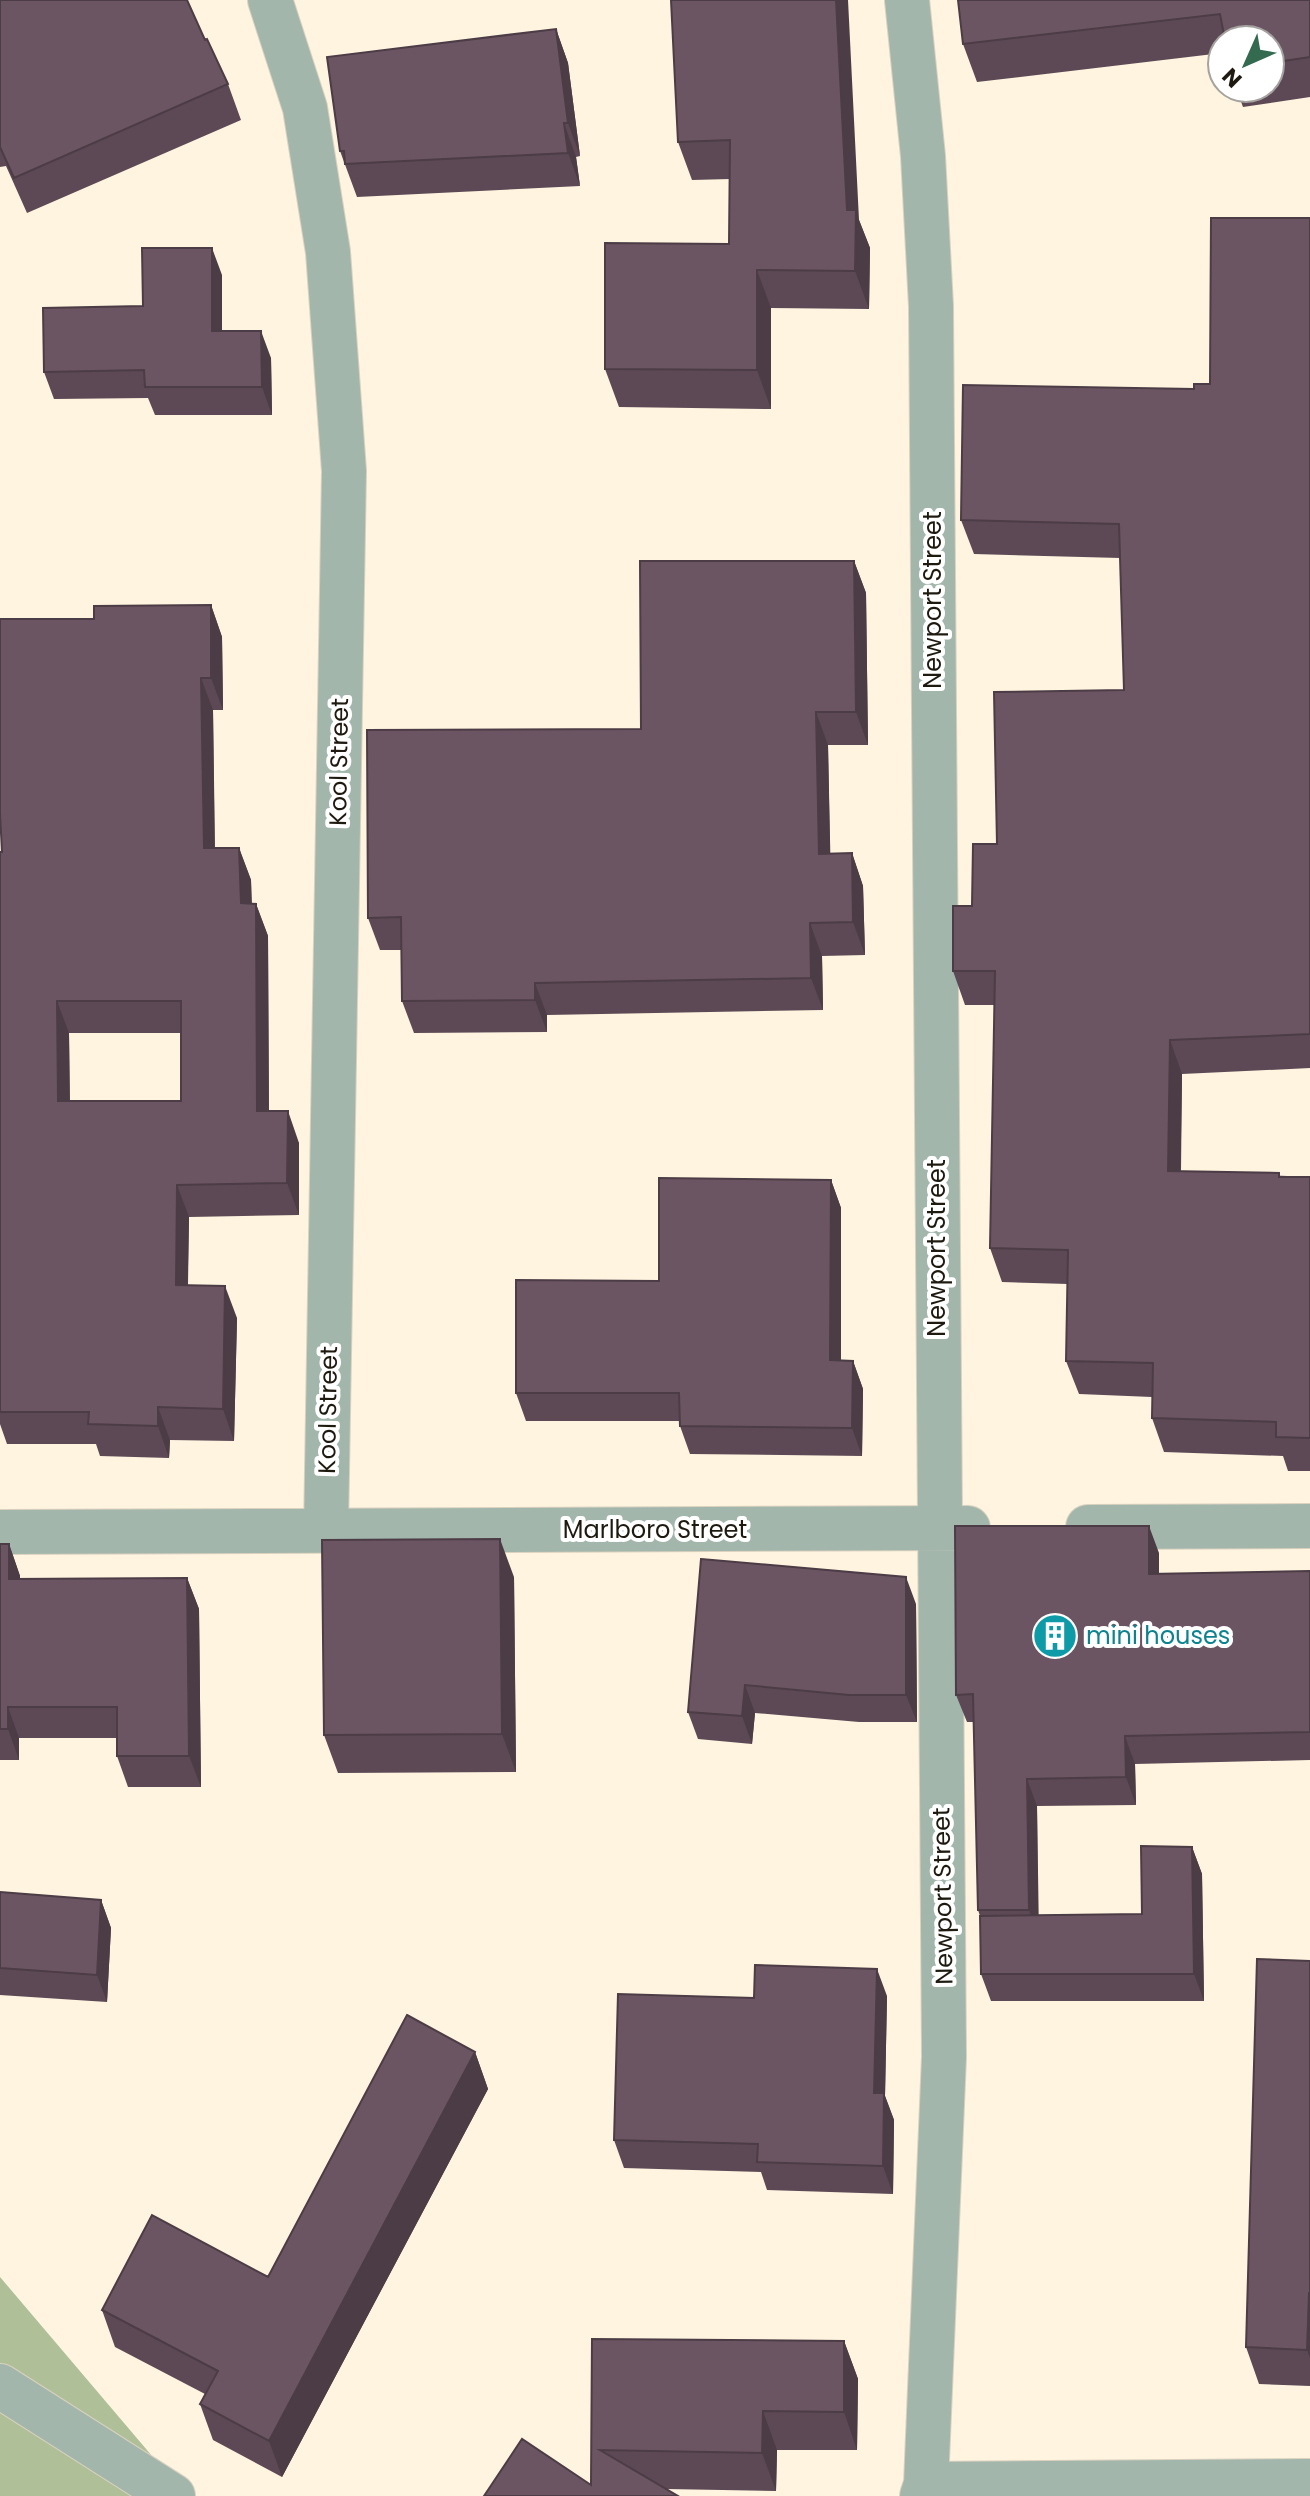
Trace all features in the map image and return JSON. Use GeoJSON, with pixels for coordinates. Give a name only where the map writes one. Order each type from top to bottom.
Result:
{"type":"FeatureCollection","features":[{"type":"Feature","properties":{"kind":"street","name":"Kool Street"},"geometry":{"type":"LineString","coordinates":[[270,0],[305,108],[328,252],[344,471],[326,1531]]}},
{"type":"Feature","properties":{"kind":"street","name":"Newport Street"},"geometry":{"type":"LineString","coordinates":[[907,0],[923,156],[931,306],[944,2057],[924,2490]]}},
{"type":"Feature","properties":{"kind":"street","name":"Marlboro Street"},"geometry":{"type":"LineString","coordinates":[[0,1532],[1310,1526]]}},
{"type":"Feature","properties":{"kind":"street"},"geometry":{"type":"LineString","coordinates":[[0,2386],[173,2496]]}},
{"type":"Feature","properties":{"kind":"street"},"geometry":{"type":"LineString","coordinates":[[924,2490],[1310,2481]]}},
{"type":"Feature","properties":{"kind":"green space"},"geometry":{"type":"Polygon","coordinates":[[[0,2277],[186,2496],[0,2496],[0,2277]]]}},
{"type":"Feature","properties":{"kind":"building"},"geometry":{"type":"Polygon","coordinates":[[[0,0],[187,0],[228,84],[14,178],[0,147],[0,0]]]}},
{"type":"Feature","properties":{"kind":"building"},"geometry":{"type":"Polygon","coordinates":[[[671,0],[836,0],[847,210],[856,210],[855,271],[757,270],[757,370],[605,369],[605,243],[729,244],[730,140],[678,142],[671,0]]]}},
{"type":"Feature","properties":{"kind":"building"},"geometry":{"type":"Polygon","coordinates":[[[958,0],[1310,0],[1310,57],[1286,61],[1286,24],[1222,24],[1220,14],[963,44],[958,0]]]}},
{"type":"Feature","properties":{"kind":"building"},"geometry":{"type":"Polygon","coordinates":[[[556,29],[568,123],[564,123],[568,153],[345,164],[344,151],[340,151],[327,57],[556,29]]]}},
{"type":"Feature","properties":{"kind":"building"},"geometry":{"type":"Polygon","coordinates":[[[1211,218],[1310,218],[1310,1034],[1170,1040],[1168,1171],[1279,1173],[1279,1177],[1310,1177],[1310,1438],[1276,1437],[1276,1422],[1152,1418],[1153,1363],[1066,1361],[1068,1250],[990,1248],[995,971],[953,971],[953,906],[972,906],[973,844],[997,844],[994,692],[1124,690],[1119,524],[961,520],[963,385],[1194,389],[1194,384],[1210,384],[1211,218]]]}},
{"type":"Feature","properties":{"kind":"building"},"geometry":{"type":"Polygon","coordinates":[[[142,248],[212,248],[212,331],[261,331],[262,387],[145,387],[144,370],[44,372],[43,308],[143,306],[142,248]]]}},
{"type":"Feature","properties":{"kind":"building"},"geometry":{"type":"Polygon","coordinates":[[[640,561],[854,561],[856,712],[816,712],[819,854],[852,853],[853,922],[810,923],[811,978],[535,983],[535,1000],[402,1001],[401,917],[368,918],[367,730],[641,729],[640,561]]]}},
{"type":"Feature","properties":{"kind":"building"},"geometry":{"type":"Polygon","coordinates":[[[211,605],[211,678],[201,678],[204,848],[239,848],[241,903],[256,904],[257,1111],[288,1111],[287,1183],[177,1185],[176,1285],[225,1286],[223,1409],[158,1407],[158,1426],[88,1424],[89,1412],[0,1412],[0,619],[94,619],[94,606],[211,605]],[[57,1001],[58,1101],[181,1101],[181,1001],[57,1001]]]}},
{"type":"Feature","properties":{"kind":"building"},"geometry":{"type":"Polygon","coordinates":[[[659,1178],[831,1180],[830,1360],[853,1361],[852,1428],[680,1426],[679,1393],[516,1393],[516,1280],[659,1281],[659,1178]]]}},
{"type":"Feature","properties":{"kind":"building"},"geometry":{"type":"Polygon","coordinates":[[[955,1526],[1149,1526],[1149,1574],[1310,1571],[1310,1732],[1125,1736],[1126,1777],[1027,1779],[1029,1910],[978,1910],[973,1694],[956,1695],[955,1526]]]}},
{"type":"Feature","properties":{"kind":"building"},"geometry":{"type":"Polygon","coordinates":[[[500,1539],[502,1734],[324,1735],[322,1540],[500,1539]]]}},
{"type":"Feature","properties":{"kind":"building"},"geometry":{"type":"Polygon","coordinates":[[[0,1544],[9,1544],[9,1579],[187,1578],[189,1756],[117,1756],[117,1707],[8,1707],[8,1729],[0,1729],[0,1544]]]}},
{"type":"Feature","properties":{"kind":"building"},"geometry":{"type":"Polygon","coordinates":[[[701,1559],[906,1577],[906,1695],[849,1695],[745,1685],[742,1716],[688,1712],[701,1559]]]}},
{"type":"Feature","properties":{"kind":"building"},"geometry":{"type":"Polygon","coordinates":[[[1141,1846],[1192,1847],[1194,1974],[981,1974],[980,1916],[1142,1914],[1141,1846]]]}},
{"type":"Feature","properties":{"kind":"building"},"geometry":{"type":"Polygon","coordinates":[[[0,1892],[101,1900],[97,1975],[0,1968],[0,1892]]]}},
{"type":"Feature","properties":{"kind":"building"},"geometry":{"type":"Polygon","coordinates":[[[1257,1959],[1310,1961],[1310,2293],[1307,2350],[1246,2347],[1257,1959]]]}},
{"type":"Feature","properties":{"kind":"building"},"geometry":{"type":"Polygon","coordinates":[[[755,1965],[877,1969],[874,2093],[884,2093],[883,2166],[757,2162],[758,2144],[614,2140],[618,1994],[754,1998],[755,1965]]]}},
{"type":"Feature","properties":{"kind":"building"},"geometry":{"type":"Polygon","coordinates":[[[407,2015],[475,2052],[269,2441],[200,2404],[218,2371],[102,2310],[152,2215],[268,2277],[407,2015]]]}},
{"type":"Feature","properties":{"kind":"building"},"geometry":{"type":"Polygon","coordinates":[[[592,2339],[844,2341],[844,2412],[763,2411],[762,2453],[600,2450],[678,2496],[484,2496],[522,2439],[591,2485],[592,2339]]]}},
{"type":"Feature","properties":{"kind":"place","name":"mini houses"},"geometry":{"type":"Point","coordinates":[1055,1636]}}]}
